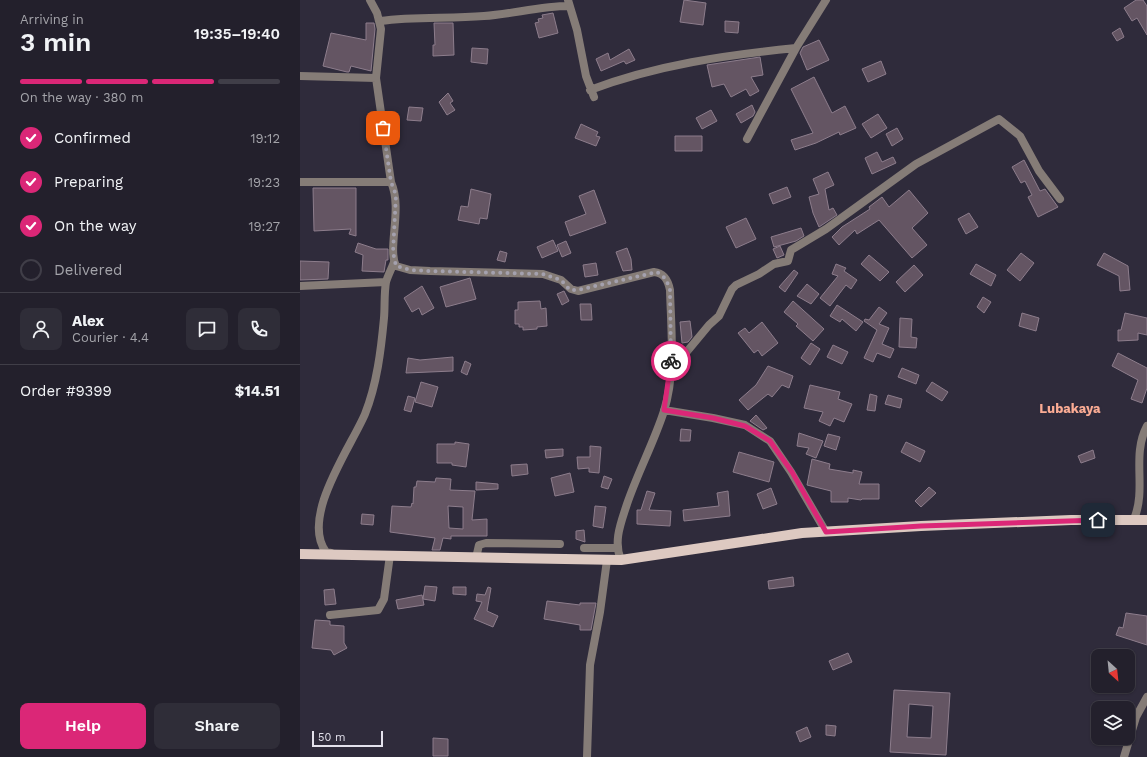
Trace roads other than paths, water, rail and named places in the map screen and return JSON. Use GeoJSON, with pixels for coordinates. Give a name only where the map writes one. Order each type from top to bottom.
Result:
{"type":"FeatureCollection","features":[{"type":"Feature","properties":{"kind":"main road"},"geometry":{"type":"LineString","coordinates":[[300,554],[621,560],[802,533],[921,526],[1134,519],[1147,520]]}},
{"type":"Feature","properties":{"kind":"street"},"geometry":{"type":"LineString","coordinates":[[336,554],[326,552],[321,546],[319,530],[322,506],[337,466],[365,414],[372,392],[382,332],[386,282],[394,262],[396,195],[391,182],[376,78],[380,53],[380,21],[370,0]]}},
{"type":"Feature","properties":{"kind":"street"},"geometry":{"type":"LineString","coordinates":[[747,139],[796,48],[826,0]]}},
{"type":"Feature","properties":{"kind":"street"},"geometry":{"type":"LineString","coordinates":[[380,21],[437,16],[485,16],[569,3],[577,30],[583,65],[592,94],[616,80],[683,63],[796,48]]}},
{"type":"Feature","properties":{"kind":"street"},"geometry":{"type":"LineString","coordinates":[[300,76],[376,78]]}},
{"type":"Feature","properties":{"kind":"street"},"geometry":{"type":"LineString","coordinates":[[670,372],[709,325],[719,316],[736,285],[759,274],[774,264],[788,261],[791,250],[826,229],[885,185],[937,152],[996,120],[1002,121],[1020,136],[1039,171],[1060,199]]}},
{"type":"Feature","properties":{"kind":"street"},"geometry":{"type":"LineString","coordinates":[[300,182],[391,182]]}},
{"type":"Feature","properties":{"kind":"street"},"geometry":{"type":"LineString","coordinates":[[394,262],[396,266],[401,268],[417,270],[543,274],[561,280],[570,290],[578,290],[654,272],[661,273],[666,279],[670,290],[670,372],[664,410],[637,476],[619,529],[618,548],[621,560]]}},
{"type":"Feature","properties":{"kind":"street"},"geometry":{"type":"LineString","coordinates":[[300,286],[386,282]]}},
{"type":"Feature","properties":{"kind":"street"},"geometry":{"type":"LineString","coordinates":[[664,410],[713,418],[745,426],[770,441],[792,472],[826,532]]}},
{"type":"Feature","properties":{"kind":"street"},"geometry":{"type":"LineString","coordinates":[[1134,519],[1140,504],[1139,452],[1147,426]]}},
{"type":"Feature","properties":{"kind":"street"},"geometry":{"type":"LineString","coordinates":[[476,558],[479,546],[486,543],[560,544]]}},
{"type":"Feature","properties":{"kind":"street"},"geometry":{"type":"LineString","coordinates":[[584,548],[618,548]]}},
{"type":"Feature","properties":{"kind":"street"},"geometry":{"type":"LineString","coordinates":[[330,616],[378,610],[384,599],[390,555]]}},
{"type":"Feature","properties":{"kind":"street"},"geometry":{"type":"LineString","coordinates":[[587,757],[590,665],[600,612],[607,560]]}},
{"type":"Feature","properties":{"kind":"street"},"geometry":{"type":"LineString","coordinates":[[1124,757],[1136,716],[1147,697]]}},
{"type":"Feature","properties":{"kind":"district","name":"Lubakaya"},"geometry":{"type":"Point","coordinates":[1070,408]}}]}
